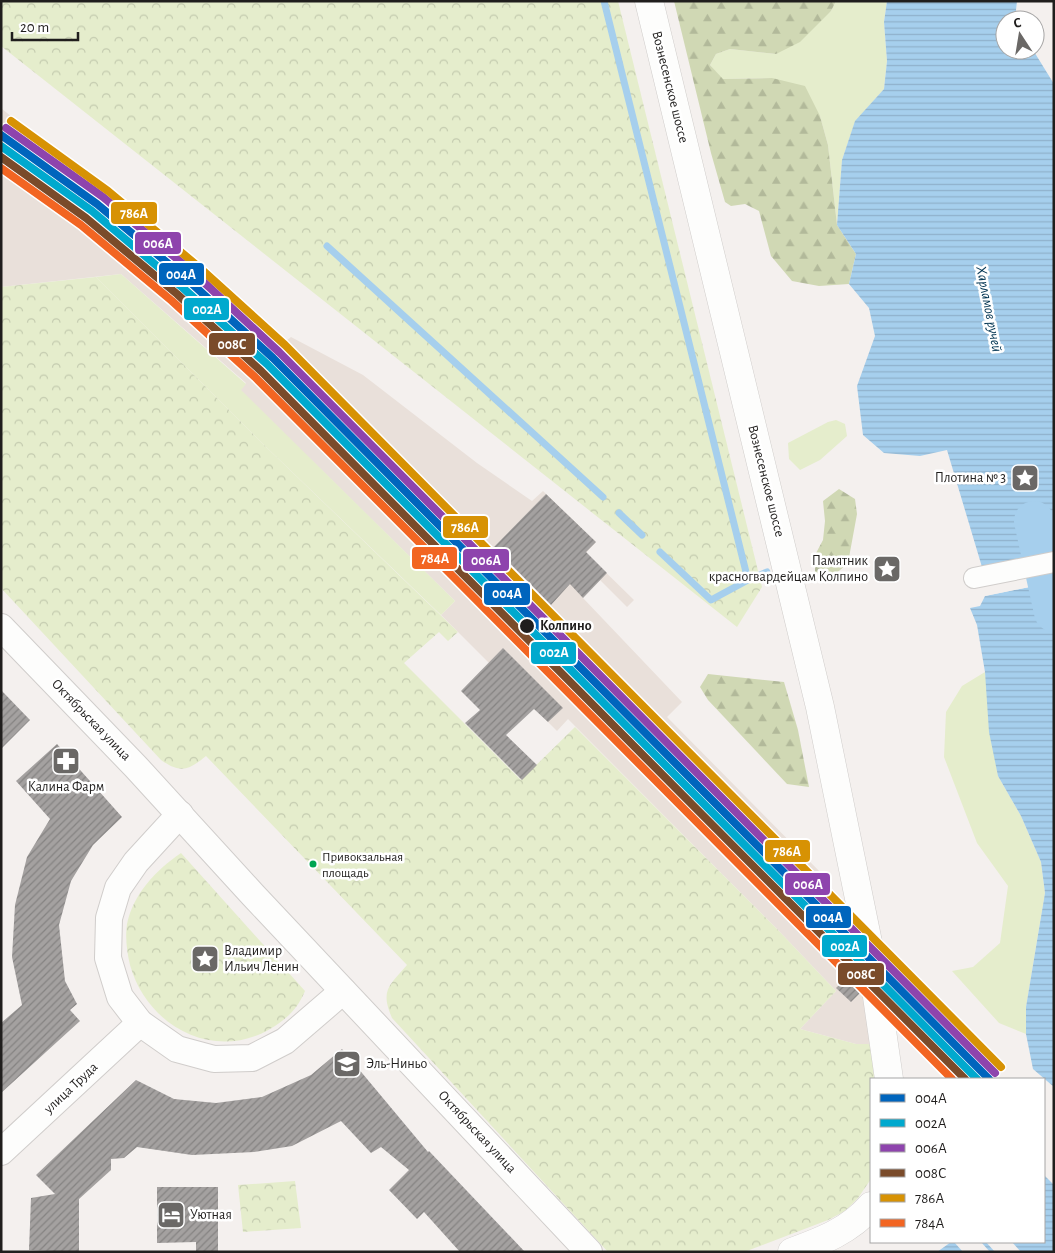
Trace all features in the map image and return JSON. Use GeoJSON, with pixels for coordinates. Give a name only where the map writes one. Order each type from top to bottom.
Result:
{"type":"FeatureCollection","features":[{"type":"Feature","properties":{"kind":"street","name":"Вознесенское шоссе"},"geometry":{"type":"LineString","coordinates":[[649,1],[808,655],[878,992],[889,1078]]}},
{"type":"Feature","properties":{"kind":"street"},"geometry":{"type":"LineString","coordinates":[[974,578],[1054,562]]}},
{"type":"Feature","properties":{"kind":"street","name":"Октябрьская улица"},"geometry":{"type":"LineString","coordinates":[[1,627],[180,814]]}},
{"type":"Feature","properties":{"kind":"street"},"geometry":{"type":"LineString","coordinates":[[180,814],[343,991],[285,1042],[252,1058],[214,1059],[177,1049],[140,1023],[120,996],[108,958],[109,918],[118,888],[136,862],[180,814]]}},
{"type":"Feature","properties":{"kind":"street","name":"Октябрьская улица"},"geometry":{"type":"LineString","coordinates":[[343,991],[589,1252]]}},
{"type":"Feature","properties":{"kind":"street","name":"улица Труда"},"geometry":{"type":"LineString","coordinates":[[1,1152],[140,1023]]}},
{"type":"Feature","properties":{"kind":"street"},"geometry":{"type":"LineString","coordinates":[[792,1252],[841,1232],[870,1207]]}},
{"type":"Feature","properties":{"kind":"shaded area"},"geometry":{"type":"Polygon","coordinates":[[[1,108],[286,341],[291,337],[363,375],[477,463],[532,501],[543,491],[596,542],[586,553],[634,600],[627,607],[600,580],[583,598],[682,702],[667,717],[828,880],[814,893],[853,930],[873,1044],[856,1044],[800,1029],[836,991],[568,719],[557,731],[441,615],[455,601],[240,390],[246,383],[121,274],[1,287],[1,108]]]}},
{"type":"Feature","properties":{"kind":"green space"},"geometry":{"type":"Polygon","coordinates":[[[1,1],[618,1],[762,587],[737,627],[1,46],[1,1]]]}},
{"type":"Feature","properties":{"kind":"green space"},"geometry":{"type":"Polygon","coordinates":[[[674,1],[836,1],[831,11],[800,42],[776,54],[730,49],[716,54],[710,65],[723,79],[772,78],[805,86],[820,116],[828,145],[837,225],[856,254],[849,284],[819,286],[792,281],[771,256],[759,211],[745,204],[731,206],[725,202],[711,153],[674,1]]]}},
{"type":"Feature","properties":{"kind":"green space"},"geometry":{"type":"Polygon","coordinates":[[[836,1],[887,1],[884,22],[887,61],[884,89],[855,122],[842,160],[837,225],[828,145],[820,116],[772,78],[722,79],[710,65],[716,54],[730,49],[776,54],[831,11],[836,1]]]}},
{"type":"Feature","properties":{"kind":"green space"},"geometry":{"type":"Polygon","coordinates":[[[121,274],[246,384],[241,390],[455,601],[441,615],[263,444],[96,277],[121,274]]]}},
{"type":"Feature","properties":{"kind":"green space"},"geometry":{"type":"Polygon","coordinates":[[[96,277],[263,444],[458,632],[448,641],[439,632],[404,663],[521,780],[575,727],[777,929],[836,991],[800,1029],[856,1044],[873,1044],[876,1078],[870,1078],[870,1180],[858,1198],[845,1211],[828,1220],[744,1252],[608,1252],[392,1018],[388,1009],[388,989],[407,965],[206,756],[185,769],[174,767],[161,760],[1,588],[1,287],[96,277]]]}},
{"type":"Feature","properties":{"kind":"green space"},"geometry":{"type":"Polygon","coordinates":[[[836,420],[845,424],[847,436],[820,460],[800,470],[789,459],[788,443],[828,422],[836,420]]]}},
{"type":"Feature","properties":{"kind":"green space"},"geometry":{"type":"Polygon","coordinates":[[[839,489],[855,499],[857,514],[848,563],[832,577],[815,572],[815,555],[823,540],[825,521],[823,501],[839,489]]]}},
{"type":"Feature","properties":{"kind":"green space"},"geometry":{"type":"Polygon","coordinates":[[[985,672],[998,776],[1021,816],[1041,862],[1045,893],[1026,1007],[1026,1034],[999,1023],[952,971],[973,967],[1000,943],[1008,886],[977,843],[944,757],[946,712],[962,686],[985,672]]]}},
{"type":"Feature","properties":{"kind":"green space"},"geometry":{"type":"Polygon","coordinates":[[[708,674],[784,682],[798,730],[809,787],[787,784],[708,700],[700,687],[708,674]]]}},
{"type":"Feature","properties":{"kind":"green space"},"geometry":{"type":"Polygon","coordinates":[[[181,853],[305,991],[291,1013],[270,1029],[248,1038],[226,1042],[205,1039],[185,1032],[167,1021],[151,1005],[139,987],[130,965],[127,950],[126,929],[130,913],[134,903],[147,884],[163,867],[181,853]]]}},
{"type":"Feature","properties":{"kind":"green space"},"geometry":{"type":"Polygon","coordinates":[[[295,1181],[301,1228],[243,1232],[238,1185],[295,1181]]]}},
{"type":"Feature","properties":{"kind":"water"},"geometry":{"type":"Polygon","coordinates":[[[887,1],[1017,1],[1016,10],[995,10],[995,60],[1039,60],[1054,84],[1054,553],[982,567],[947,450],[920,456],[884,453],[863,435],[857,386],[875,336],[869,308],[849,284],[856,254],[837,225],[842,160],[855,121],[884,89],[887,61],[884,22],[887,1]]]}},
{"type":"Feature","properties":{"kind":"water"},"geometry":{"type":"Polygon","coordinates":[[[1054,582],[1054,1087],[1033,1069],[1026,1034],[1026,1007],[1045,893],[1041,862],[1021,816],[998,776],[989,732],[985,672],[977,625],[970,608],[980,606],[985,596],[1054,582]]]}},
{"type":"Feature","properties":{"kind":"water"},"geometry":{"type":"Polygon","coordinates":[[[1054,1156],[1054,1252],[937,1252],[950,1243],[1045,1243],[1045,1169],[1054,1156]]]}},
{"type":"Feature","properties":{"kind":"pier"},"geometry":{"type":"Polygon","coordinates":[[[1054,580],[1054,582],[985,596],[984,594],[1054,580]]]}},
{"type":"Feature","properties":{"kind":"pier"},"geometry":{"type":"Polygon","coordinates":[[[1054,1154],[1054,1185],[1045,1176],[1045,1165],[1054,1154]]]}},
{"type":"Feature","properties":{"kind":"pier"},"geometry":{"type":"Polygon","coordinates":[[[955,1243],[982,1243],[990,1252],[963,1252],[955,1243]]]}},
{"type":"Feature","properties":{"kind":"pier"},"geometry":{"type":"Polygon","coordinates":[[[987,1243],[1013,1243],[1021,1252],[995,1252],[987,1243]]]}},
{"type":"Feature","properties":{"kind":"building"},"geometry":{"type":"Polygon","coordinates":[[[546,494],[596,542],[586,552],[607,573],[583,598],[570,584],[551,605],[494,547],[546,494]]]}},
{"type":"Feature","properties":{"kind":"building"},"geometry":{"type":"Polygon","coordinates":[[[503,648],[563,708],[548,722],[534,709],[506,735],[537,765],[522,780],[465,723],[480,710],[461,691],[503,648]]]}},
{"type":"Feature","properties":{"kind":"building"},"geometry":{"type":"Polygon","coordinates":[[[1,690],[30,720],[1,749],[1,690]]]}},
{"type":"Feature","properties":{"kind":"building"},"geometry":{"type":"Polygon","coordinates":[[[57,744],[122,817],[93,845],[71,881],[59,925],[65,981],[77,1004],[70,1010],[80,1021],[1,1093],[1,1023],[22,1005],[12,957],[15,905],[27,857],[50,819],[16,781],[57,744]]]}},
{"type":"Feature","properties":{"kind":"building"},"geometry":{"type":"Polygon","coordinates":[[[849,976],[860,987],[861,992],[851,1002],[836,988],[849,976]]]}},
{"type":"Feature","properties":{"kind":"building"},"geometry":{"type":"Polygon","coordinates":[[[342,1049],[428,1152],[525,1252],[460,1252],[424,1212],[417,1219],[389,1190],[409,1170],[381,1147],[371,1153],[341,1121],[292,1146],[254,1152],[192,1155],[137,1147],[124,1158],[111,1159],[111,1170],[79,1199],[79,1252],[29,1250],[31,1198],[55,1194],[36,1175],[136,1080],[174,1099],[216,1103],[262,1097],[311,1075],[342,1049]]]}},
{"type":"Feature","properties":{"kind":"building"},"geometry":{"type":"Polygon","coordinates":[[[157,1187],[218,1187],[218,1252],[196,1252],[196,1242],[157,1243],[157,1187]]]}},
{"type":"Feature","properties":{"kind":"waterway"},"geometry":{"type":"LineString","coordinates":[[604,1],[748,580]]}},
{"type":"Feature","properties":{"kind":"waterway"},"geometry":{"type":"LineString","coordinates":[[327,246],[603,497]]}},
{"type":"Feature","properties":{"kind":"waterway"},"geometry":{"type":"LineString","coordinates":[[619,513],[642,535]]}},
{"type":"Feature","properties":{"kind":"waterway","name":"Харламов ручей"},"geometry":{"type":"LineString","coordinates":[[1034,521],[1054,612]]}},
{"type":"Feature","properties":{"kind":"waterway"},"geometry":{"type":"LineString","coordinates":[[660,552],[711,600],[767,572]]}},
{"type":"Feature","properties":{"kind":"transit line","name":"786А"},"geometry":{"type":"LineString","coordinates":[[11,121],[108,191],[200,268],[285,345],[1001,1067]]}},
{"type":"Feature","properties":{"kind":"transit line","name":"006А"},"geometry":{"type":"LineString","coordinates":[[6,128],[103,197],[195,274],[279,352],[995,1073]]}},
{"type":"Feature","properties":{"kind":"transit line","name":"004А"},"geometry":{"type":"LineString","coordinates":[[1,135],[97,204],[189,281],[273,358],[988,1078]]}},
{"type":"Feature","properties":{"kind":"transit line","name":"002А"},"geometry":{"type":"LineString","coordinates":[[1,146],[92,211],[183,288],[267,364],[976,1078]]}},
{"type":"Feature","properties":{"kind":"transit line","name":"008С"},"geometry":{"type":"LineString","coordinates":[[1,157],[86,218],[177,294],[261,371],[964,1078]]}},
{"type":"Feature","properties":{"kind":"transit line","name":"784А"},"geometry":{"type":"LineString","coordinates":[[1,168],[81,225],[172,301],[255,377],[951,1078]]}},
{"type":"Feature","properties":{"kind":"place","name":"Плотина № 3"},"geometry":{"type":"Point","coordinates":[1025,478]}},
{"type":"Feature","properties":{"kind":"place","name":"Памятник красногвардейцам Колпино"},"geometry":{"type":"Point","coordinates":[887,569]}},
{"type":"Feature","properties":{"kind":"place","name":"Колпино"},"geometry":{"type":"Point","coordinates":[527,626]}},
{"type":"Feature","properties":{"kind":"place","name":"Калина Фарм"},"geometry":{"type":"Point","coordinates":[66,761]}},
{"type":"Feature","properties":{"kind":"place","name":"Привокзальная площадь"},"geometry":{"type":"Point","coordinates":[313,864]}},
{"type":"Feature","properties":{"kind":"place","name":"Владимир Ильич Ленин"},"geometry":{"type":"Point","coordinates":[205,959]}},
{"type":"Feature","properties":{"kind":"place","name":"Эль-Ниньо"},"geometry":{"type":"Point","coordinates":[347,1064]}},
{"type":"Feature","properties":{"kind":"place","name":"Уютная"},"geometry":{"type":"Point","coordinates":[171,1215]}}]}
